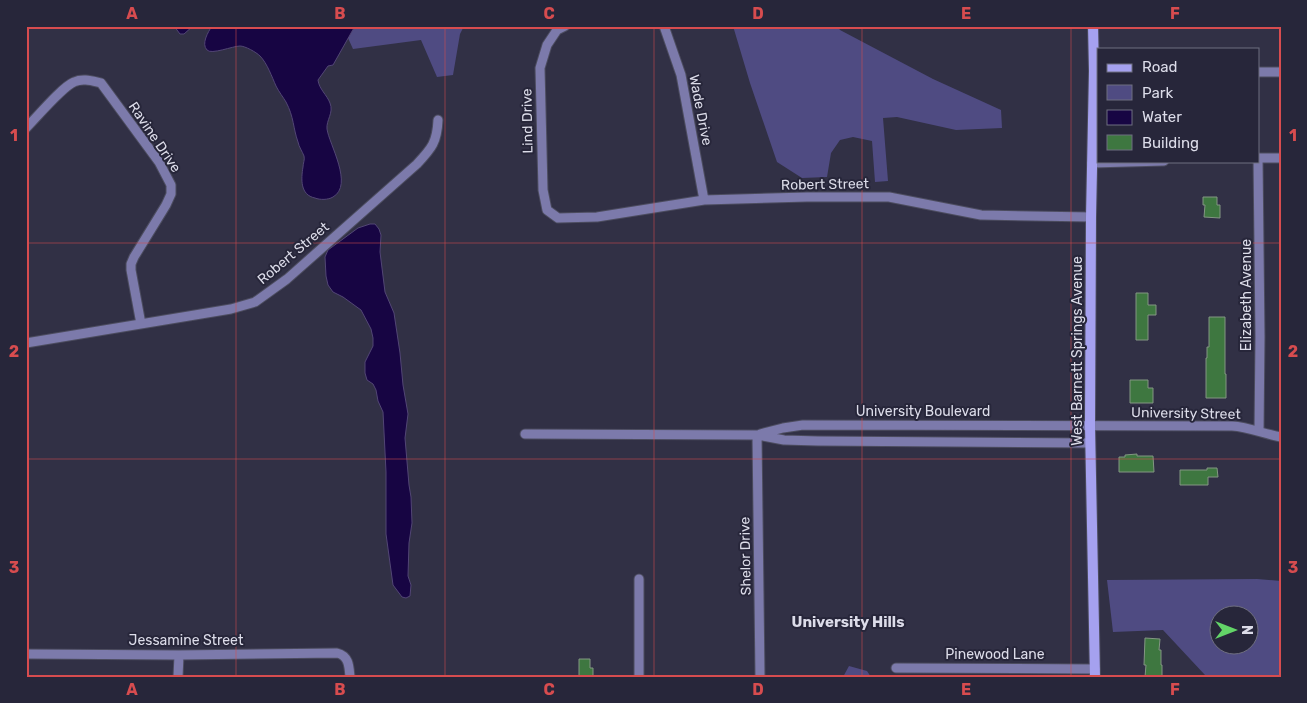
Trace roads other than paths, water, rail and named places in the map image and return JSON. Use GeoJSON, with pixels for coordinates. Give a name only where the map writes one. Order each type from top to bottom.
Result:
{"type":"FeatureCollection","features":[{"type":"Feature","properties":{"kind":"street","name":"Lind Drive"},"geometry":{"type":"LineString","coordinates":[[558,218],[547,210],[543,190],[540,68],[547,45],[557,30],[565,26]]}},
{"type":"Feature","properties":{"kind":"street","name":"Wade Drive"},"geometry":{"type":"LineString","coordinates":[[664,26],[681,75],[704,200]]}},
{"type":"Feature","properties":{"kind":"street","name":"West Barnett Springs Avenue"},"geometry":{"type":"LineString","coordinates":[[1094,26],[1096,72],[1091,217],[1090,442],[1095,673]]}},
{"type":"Feature","properties":{"kind":"street"},"geometry":{"type":"LineString","coordinates":[[1260,72],[1281,72]]}},
{"type":"Feature","properties":{"kind":"street","name":"Ravine Drive"},"geometry":{"type":"LineString","coordinates":[[26,128],[73,82],[81,80],[101,82],[159,162],[171,185],[171,194],[131,264],[141,324]]}},
{"type":"Feature","properties":{"kind":"street","name":"Robert Street"},"geometry":{"type":"LineString","coordinates":[[26,343],[231,309],[255,302],[287,279],[417,164],[435,141],[438,134],[438,120]]}},
{"type":"Feature","properties":{"kind":"street"},"geometry":{"type":"LineString","coordinates":[[1260,158],[1281,158]]}},
{"type":"Feature","properties":{"kind":"street"},"geometry":{"type":"LineString","coordinates":[[1092,163],[1128,162]]}},
{"type":"Feature","properties":{"kind":"street","name":"Elizabeth Avenue"},"geometry":{"type":"LineString","coordinates":[[1258,162],[1259,431]]}},
{"type":"Feature","properties":{"kind":"street","name":"Robert Street"},"geometry":{"type":"LineString","coordinates":[[558,218],[597,217],[704,200],[807,197],[889,197],[981,215],[1091,217]]}},
{"type":"Feature","properties":{"kind":"street","name":"University Boulevard"},"geometry":{"type":"LineString","coordinates":[[757,435],[782,428],[803,425],[1090,426]]}},
{"type":"Feature","properties":{"kind":"street","name":"University Street"},"geometry":{"type":"LineString","coordinates":[[1090,426],[1242,426],[1281,437]]}},
{"type":"Feature","properties":{"kind":"street","name":"University Boulevard"},"geometry":{"type":"LineString","coordinates":[[525,434],[757,435],[784,440],[818,441],[1090,442]]}},
{"type":"Feature","properties":{"kind":"street","name":"Shelor Drive"},"geometry":{"type":"LineString","coordinates":[[757,435],[760,677]]}},
{"type":"Feature","properties":{"kind":"street"},"geometry":{"type":"LineString","coordinates":[[638,579],[639,677]]}},
{"type":"Feature","properties":{"kind":"street","name":"Jessamine Street"},"geometry":{"type":"LineString","coordinates":[[26,654],[328,653],[342,654],[346,657],[350,677]]}},
{"type":"Feature","properties":{"kind":"street"},"geometry":{"type":"LineString","coordinates":[[178,654],[178,677]]}},
{"type":"Feature","properties":{"kind":"street","name":"Pinewood Lane"},"geometry":{"type":"LineString","coordinates":[[896,668],[1095,673]]}},
{"type":"Feature","properties":{"kind":"water"},"geometry":{"type":"Polygon","coordinates":[[[174,26],[193,26],[184,34],[180,34],[174,26]]]}},
{"type":"Feature","properties":{"kind":"water"},"geometry":{"type":"Polygon","coordinates":[[[212,26],[355,26],[333,65],[328,66],[318,80],[331,107],[327,129],[341,174],[339,191],[333,197],[317,199],[307,194],[304,190],[302,176],[304,156],[298,144],[291,113],[263,59],[258,54],[242,46],[222,50],[207,50],[205,41],[212,26]]]}},
{"type":"Feature","properties":{"kind":"water"},"geometry":{"type":"Polygon","coordinates":[[[375,224],[381,235],[380,252],[385,292],[394,313],[408,414],[405,438],[412,523],[408,576],[411,585],[410,596],[406,598],[402,597],[393,585],[386,534],[386,472],[383,412],[376,390],[373,384],[367,380],[365,373],[365,362],[373,346],[371,329],[361,310],[333,292],[328,285],[326,276],[325,257],[328,250],[358,228],[375,224]]]}},
{"type":"Feature","properties":{"kind":"district","name":"University Hills"},"geometry":{"type":"Point","coordinates":[848,622]}}]}
